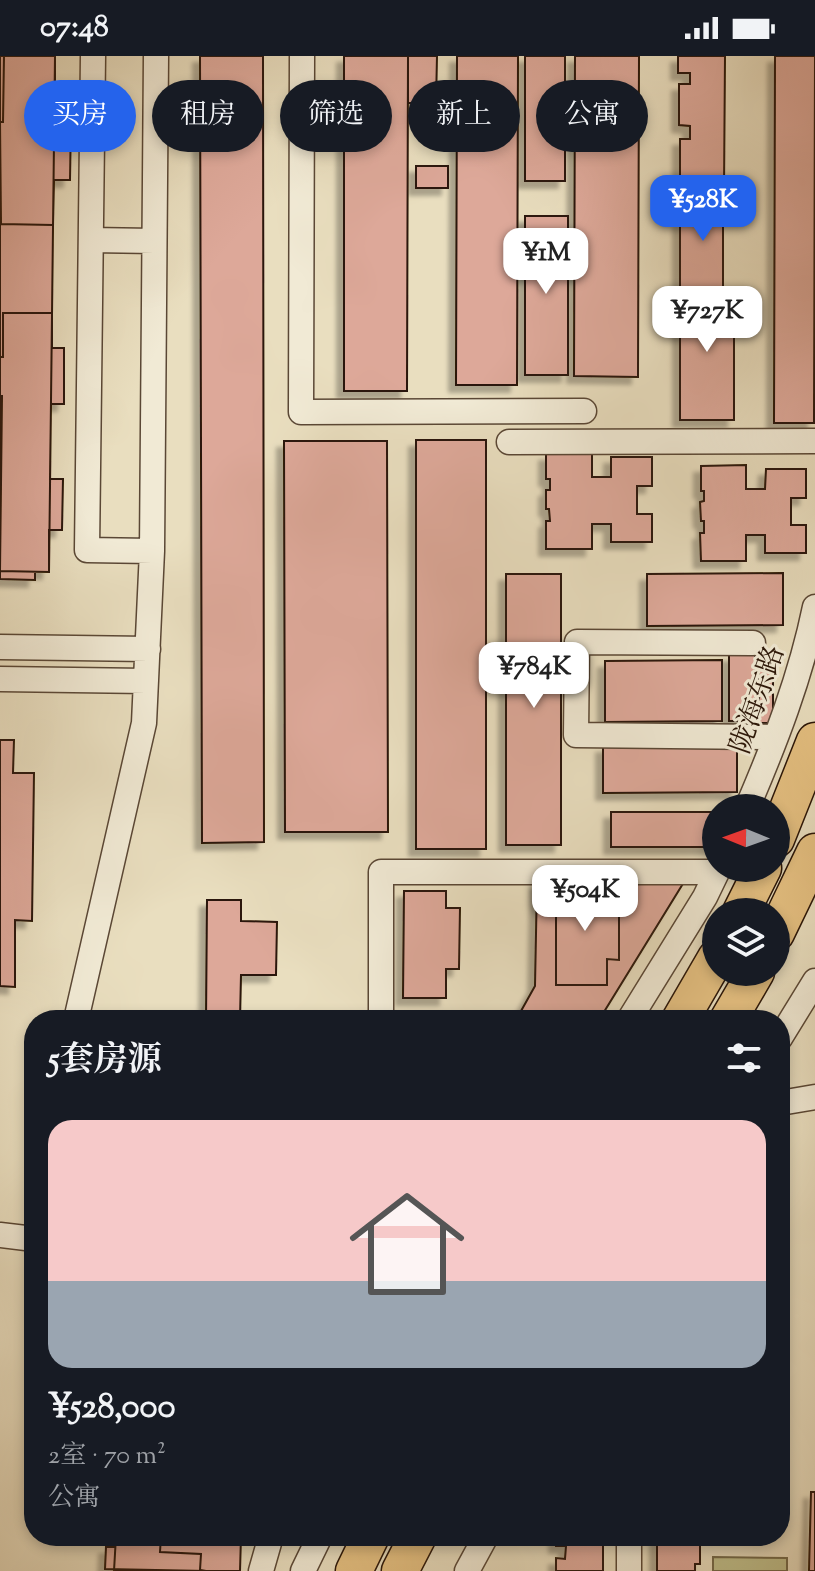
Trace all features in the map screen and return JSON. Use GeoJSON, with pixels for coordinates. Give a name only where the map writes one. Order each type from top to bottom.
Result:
{"type":"FeatureCollection","features":[{"type":"Feature","properties":{"kind":"highway"},"geometry":{"type":"LineString","coordinates":[[790,804],[815,741]]}},
{"type":"Feature","properties":{"kind":"highway"},"geometry":{"type":"LineString","coordinates":[[790,904],[815,852]]}},
{"type":"Feature","properties":{"kind":"highway"},"geometry":{"type":"LineString","coordinates":[[686,1010],[702,982]]}},
{"type":"Feature","properties":{"kind":"highway"},"geometry":{"type":"LineString","coordinates":[[734,1010],[748,986]]}},
{"type":"Feature","properties":{"kind":"highway"},"geometry":{"type":"LineString","coordinates":[[354,1571],[366,1546]]}},
{"type":"Feature","properties":{"kind":"highway"},"geometry":{"type":"LineString","coordinates":[[400,1571],[413,1546]]}},
{"type":"Feature","properties":{"kind":"street"},"geometry":{"type":"LineString","coordinates":[[93,56],[87,550],[152,551]]}},
{"type":"Feature","properties":{"kind":"street"},"geometry":{"type":"LineString","coordinates":[[78,1010],[144,723],[152,551],[156,56]]}},
{"type":"Feature","properties":{"kind":"street"},"geometry":{"type":"LineString","coordinates":[[302,56],[301,412],[584,411]]}},
{"type":"Feature","properties":{"kind":"street"},"geometry":{"type":"LineString","coordinates":[[91,240],[154,241]]}},
{"type":"Feature","properties":{"kind":"street"},"geometry":{"type":"LineString","coordinates":[[509,442],[815,441]]}},
{"type":"Feature","properties":{"kind":"street","name":"陇海东路"},"geometry":{"type":"LineString","coordinates":[[753,794],[776,737],[808,640],[815,607]]}},
{"type":"Feature","properties":{"kind":"street"},"geometry":{"type":"LineString","coordinates":[[753,643],[577,642],[576,735],[776,737]]}},
{"type":"Feature","properties":{"kind":"street"},"geometry":{"type":"LineString","coordinates":[[0,647],[148,649]]}},
{"type":"Feature","properties":{"kind":"street"},"geometry":{"type":"LineString","coordinates":[[0,679],[146,681]]}},
{"type":"Feature","properties":{"kind":"street"},"geometry":{"type":"LineString","coordinates":[[381,1010],[381,872],[702,870]]}},
{"type":"Feature","properties":{"kind":"street"},"geometry":{"type":"LineString","coordinates":[[635,1010],[712,882]]}},
{"type":"Feature","properties":{"kind":"street"},"geometry":{"type":"LineString","coordinates":[[790,1022],[815,981]]}},
{"type":"Feature","properties":{"kind":"street"},"geometry":{"type":"LineString","coordinates":[[790,1101],[815,1097]]}},
{"type":"Feature","properties":{"kind":"street"},"geometry":{"type":"LineString","coordinates":[[0,1235],[24,1234]]}},
{"type":"Feature","properties":{"kind":"street"},"geometry":{"type":"LineString","coordinates":[[261,1571],[268,1546]]}},
{"type":"Feature","properties":{"kind":"street"},"geometry":{"type":"LineString","coordinates":[[303,1571],[315,1546]]}},
{"type":"Feature","properties":{"kind":"street"},"geometry":{"type":"LineString","coordinates":[[467,1571],[481,1546]]}},
{"type":"Feature","properties":{"kind":"street"},"geometry":{"type":"LineString","coordinates":[[629,1546],[629,1571]]}},
{"type":"Feature","properties":{"kind":"green space"},"geometry":{"type":"Polygon","coordinates":[[[713,1557],[787,1558],[787,1571],[713,1571],[713,1557]]]}},
{"type":"Feature","properties":{"kind":"building"},"geometry":{"type":"Polygon","coordinates":[[[0,56],[55,56],[55,80],[24,80],[24,152],[54,152],[49,572],[35,572],[35,580],[0,579],[0,56]]]}},
{"type":"Feature","properties":{"kind":"building"},"geometry":{"type":"Polygon","coordinates":[[[4,56],[55,56],[55,80],[24,80],[24,152],[70,152],[70,180],[54,180],[53,225],[1,224],[0,122],[3,122],[4,56]]]}},
{"type":"Feature","properties":{"kind":"building"},"geometry":{"type":"Polygon","coordinates":[[[200,56],[263,56],[263,80],[200,80],[200,56]]]}},
{"type":"Feature","properties":{"kind":"building"},"geometry":{"type":"Polygon","coordinates":[[[344,56],[408,56],[407,391],[344,391],[344,152],[392,152],[392,80],[344,80],[344,56]]]}},
{"type":"Feature","properties":{"kind":"building"},"geometry":{"type":"Polygon","coordinates":[[[408,56],[437,56],[436,80],[408,80],[408,56]]]}},
{"type":"Feature","properties":{"kind":"building"},"geometry":{"type":"Polygon","coordinates":[[[457,56],[518,56],[518,80],[457,80],[457,56]]]}},
{"type":"Feature","properties":{"kind":"building"},"geometry":{"type":"Polygon","coordinates":[[[525,56],[565,56],[565,80],[536,80],[536,152],[565,152],[565,181],[525,181],[525,56]]]}},
{"type":"Feature","properties":{"kind":"building"},"geometry":{"type":"Polygon","coordinates":[[[575,56],[639,56],[639,80],[575,80],[575,56]]]}},
{"type":"Feature","properties":{"kind":"building"},"geometry":{"type":"Polygon","coordinates":[[[678,56],[725,56],[724,189],[690,189],[690,182],[680,182],[680,139],[690,139],[690,126],[679,125],[679,84],[690,84],[690,73],[678,73],[678,56]]]}},
{"type":"Feature","properties":{"kind":"building"},"geometry":{"type":"Polygon","coordinates":[[[775,56],[815,56],[814,423],[774,423],[775,56]]]}},
{"type":"Feature","properties":{"kind":"building"},"geometry":{"type":"Polygon","coordinates":[[[200,152],[263,152],[264,842],[202,843],[200,152]]]}},
{"type":"Feature","properties":{"kind":"building"},"geometry":{"type":"Polygon","coordinates":[[[457,152],[518,152],[517,385],[456,385],[457,152]]]}},
{"type":"Feature","properties":{"kind":"building"},"geometry":{"type":"Polygon","coordinates":[[[575,152],[639,152],[638,377],[574,376],[575,152]]]}},
{"type":"Feature","properties":{"kind":"building"},"geometry":{"type":"Polygon","coordinates":[[[416,166],[448,166],[448,188],[416,188],[416,166]]]}},
{"type":"Feature","properties":{"kind":"building"},"geometry":{"type":"Polygon","coordinates":[[[692,191],[723,191],[723,289],[680,289],[680,220],[692,221],[692,191]]]}},
{"type":"Feature","properties":{"kind":"building"},"geometry":{"type":"Polygon","coordinates":[[[525,216],[568,216],[568,375],[525,375],[525,216]]]}},
{"type":"Feature","properties":{"kind":"building"},"geometry":{"type":"Polygon","coordinates":[[[680,289],[734,289],[734,420],[680,420],[680,289]]]}},
{"type":"Feature","properties":{"kind":"building"},"geometry":{"type":"Polygon","coordinates":[[[3,313],[52,313],[52,348],[64,348],[64,404],[51,404],[50,479],[63,479],[62,530],[49,530],[49,572],[0,571],[0,357],[3,357],[3,313]]]}},
{"type":"Feature","properties":{"kind":"building"},"geometry":{"type":"Polygon","coordinates":[[[416,440],[486,440],[486,849],[416,849],[416,440]]]}},
{"type":"Feature","properties":{"kind":"building"},"geometry":{"type":"Polygon","coordinates":[[[284,441],[387,441],[388,832],[285,832],[284,441]]]}},
{"type":"Feature","properties":{"kind":"building"},"geometry":{"type":"Polygon","coordinates":[[[546,454],[592,454],[592,477],[611,477],[611,457],[652,457],[652,486],[637,486],[637,514],[652,514],[652,542],[611,542],[611,524],[592,524],[592,549],[546,549],[546,521],[550,521],[549,509],[546,509],[546,490],[550,490],[550,479],[546,479],[546,454]]]}},
{"type":"Feature","properties":{"kind":"building"},"geometry":{"type":"Polygon","coordinates":[[[746,465],[746,489],[765,489],[766,469],[806,469],[806,498],[791,498],[791,525],[806,525],[806,553],[765,553],[765,535],[746,535],[746,561],[701,561],[700,533],[704,533],[704,521],[701,521],[700,502],[704,501],[704,491],[701,491],[701,466],[746,465]]]}},
{"type":"Feature","properties":{"kind":"building"},"geometry":{"type":"Polygon","coordinates":[[[783,573],[783,625],[647,626],[647,574],[783,573]]]}},
{"type":"Feature","properties":{"kind":"building"},"geometry":{"type":"Polygon","coordinates":[[[506,574],[561,574],[561,845],[506,845],[506,574]]]}},
{"type":"Feature","properties":{"kind":"building"},"geometry":{"type":"Polygon","coordinates":[[[773,653],[773,723],[759,723],[759,654],[773,653]]]}},
{"type":"Feature","properties":{"kind":"building"},"geometry":{"type":"Polygon","coordinates":[[[729,655],[755,655],[755,721],[729,721],[729,655]]]}},
{"type":"Feature","properties":{"kind":"building"},"geometry":{"type":"Polygon","coordinates":[[[722,660],[722,721],[605,722],[605,661],[722,660]]]}},
{"type":"Feature","properties":{"kind":"building"},"geometry":{"type":"Polygon","coordinates":[[[0,740],[14,740],[13,773],[34,773],[32,921],[15,920],[15,987],[0,986],[0,740]]]}},
{"type":"Feature","properties":{"kind":"building"},"geometry":{"type":"Polygon","coordinates":[[[603,746],[737,746],[737,792],[603,793],[603,746]]]}},
{"type":"Feature","properties":{"kind":"building"},"geometry":{"type":"Polygon","coordinates":[[[611,812],[702,812],[702,847],[611,847],[611,812]]]}},
{"type":"Feature","properties":{"kind":"building"},"geometry":{"type":"Polygon","coordinates":[[[537,882],[684,882],[605,1010],[522,1010],[535,986],[537,882]]]}},
{"type":"Feature","properties":{"kind":"building"},"geometry":{"type":"Polygon","coordinates":[[[556,882],[607,882],[607,907],[619,907],[619,960],[607,959],[607,985],[556,985],[556,882]]]}},
{"type":"Feature","properties":{"kind":"building"},"geometry":{"type":"Polygon","coordinates":[[[404,891],[446,891],[446,908],[460,908],[459,969],[446,969],[446,998],[403,998],[404,891]]]}},
{"type":"Feature","properties":{"kind":"building"},"geometry":{"type":"Polygon","coordinates":[[[207,900],[241,900],[241,921],[277,922],[276,975],[241,975],[240,1010],[206,1010],[207,900]]]}},
{"type":"Feature","properties":{"kind":"building"},"geometry":{"type":"Polygon","coordinates":[[[811,1492],[815,1492],[815,1571],[809,1571],[811,1492]]]}},
{"type":"Feature","properties":{"kind":"building"},"geometry":{"type":"Polygon","coordinates":[[[115,1546],[241,1546],[240,1571],[114,1571],[115,1546]]]}},
{"type":"Feature","properties":{"kind":"building"},"geometry":{"type":"Polygon","coordinates":[[[160,1546],[160,1552],[201,1554],[200,1570],[206,1571],[105,1569],[106,1547],[160,1546]]]}},
{"type":"Feature","properties":{"kind":"building"},"geometry":{"type":"Polygon","coordinates":[[[566,1546],[603,1546],[603,1571],[556,1571],[556,1558],[565,1559],[566,1546]]]}},
{"type":"Feature","properties":{"kind":"building"},"geometry":{"type":"Polygon","coordinates":[[[657,1546],[700,1546],[700,1564],[695,1564],[695,1571],[657,1571],[657,1546]]]}}]}
